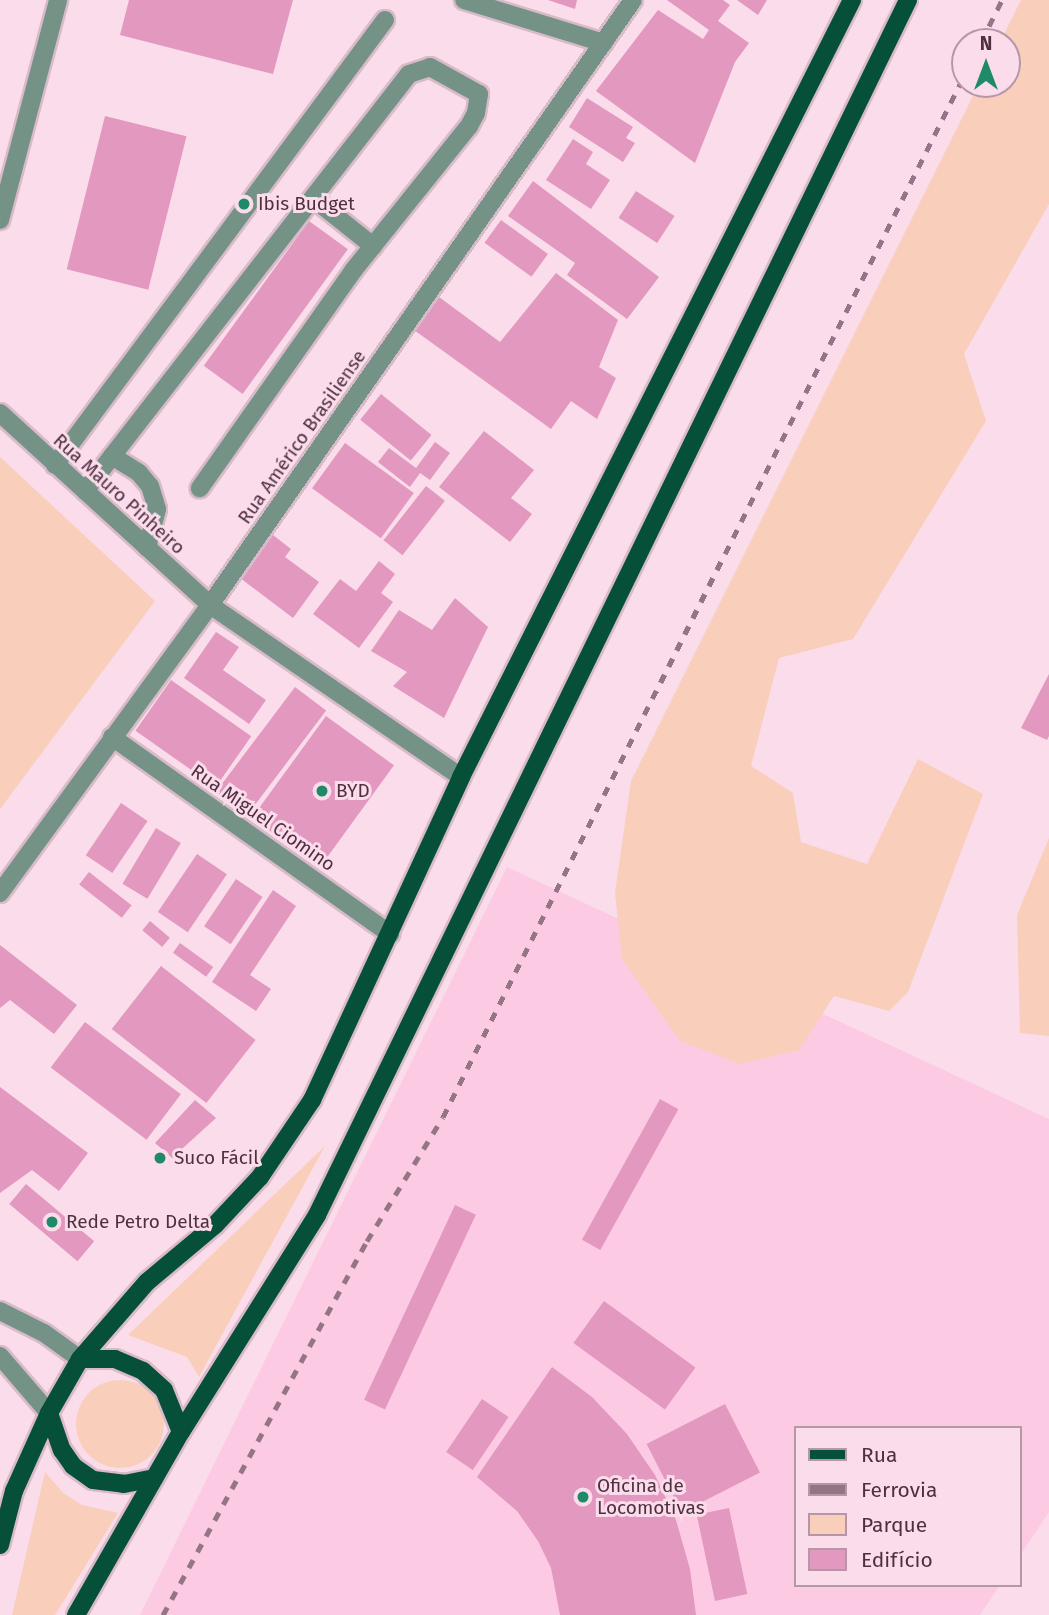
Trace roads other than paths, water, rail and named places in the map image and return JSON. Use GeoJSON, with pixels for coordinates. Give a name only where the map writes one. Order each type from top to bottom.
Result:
{"type":"FeatureCollection","features":[{"type":"Feature","properties":{"kind":"main road"},"geometry":{"type":"LineString","coordinates":[[0,1545],[15,1492],[49,1413],[80,1359],[147,1282],[215,1225],[260,1177],[312,1100],[461,778],[852,0]]}},
{"type":"Feature","properties":{"kind":"main road"},"geometry":{"type":"LineString","coordinates":[[76,1615],[181,1432],[317,1215],[908,0]]}},
{"type":"Feature","properties":{"kind":"main road"},"geometry":{"type":"LineString","coordinates":[[80,1359],[115,1359],[143,1371],[164,1390],[181,1432]]}},
{"type":"Feature","properties":{"kind":"main road"},"geometry":{"type":"LineString","coordinates":[[49,1413],[62,1450],[73,1466],[93,1480],[124,1484],[154,1478]]}},
{"type":"Feature","properties":{"kind":"street"},"geometry":{"type":"LineString","coordinates":[[0,219],[58,0]]}},
{"type":"Feature","properties":{"kind":"street"},"geometry":{"type":"LineString","coordinates":[[464,0],[604,43]]}},
{"type":"Feature","properties":{"kind":"street","name":"Rua Américo Brasiliense"},"geometry":{"type":"LineString","coordinates":[[0,893],[210,605],[633,0]]}},
{"type":"Feature","properties":{"kind":"street"},"geometry":{"type":"LineString","coordinates":[[55,465],[385,20]]}},
{"type":"Feature","properties":{"kind":"street"},"geometry":{"type":"LineString","coordinates":[[85,491],[409,75],[430,67],[479,94],[476,113],[469,125],[373,246],[200,488]]}},
{"type":"Feature","properties":{"kind":"street"},"geometry":{"type":"LineString","coordinates":[[313,198],[373,246]]}},
{"type":"Feature","properties":{"kind":"street","name":"Rua Mauro Pinheiro"},"geometry":{"type":"LineString","coordinates":[[0,413],[210,605],[461,778]]}},
{"type":"Feature","properties":{"kind":"street"},"geometry":{"type":"LineString","coordinates":[[112,456],[139,473],[150,486],[158,509],[147,548]]}},
{"type":"Feature","properties":{"kind":"street","name":"Rua Miguel Ciomino"},"geometry":{"type":"LineString","coordinates":[[112,737],[390,934]]}},
{"type":"Feature","properties":{"kind":"street"},"geometry":{"type":"LineString","coordinates":[[0,1311],[44,1333],[80,1359]]}},
{"type":"Feature","properties":{"kind":"street"},"geometry":{"type":"LineString","coordinates":[[0,1356],[49,1413]]}},
{"type":"Feature","properties":{"kind":"railway"},"geometry":{"type":"LineString","coordinates":[[988,28],[1002,0]]}},
{"type":"Feature","properties":{"kind":"railway"},"geometry":{"type":"LineString","coordinates":[[163,1615],[367,1241],[443,1117],[953,98]]}},
{"type":"Feature","properties":{"kind":"place","name":"Ibis Budget"},"geometry":{"type":"Point","coordinates":[244,204]}},
{"type":"Feature","properties":{"kind":"place","name":"BYD"},"geometry":{"type":"Point","coordinates":[322,791]}},
{"type":"Feature","properties":{"kind":"place","name":"Suco Fácil"},"geometry":{"type":"Point","coordinates":[160,1158]}},
{"type":"Feature","properties":{"kind":"place","name":"Rede Petro Delta"},"geometry":{"type":"Point","coordinates":[52,1222]}},
{"type":"Feature","properties":{"kind":"place","name":"Oficina de Locomotivas"},"geometry":{"type":"Point","coordinates":[583,1497]}}]}
